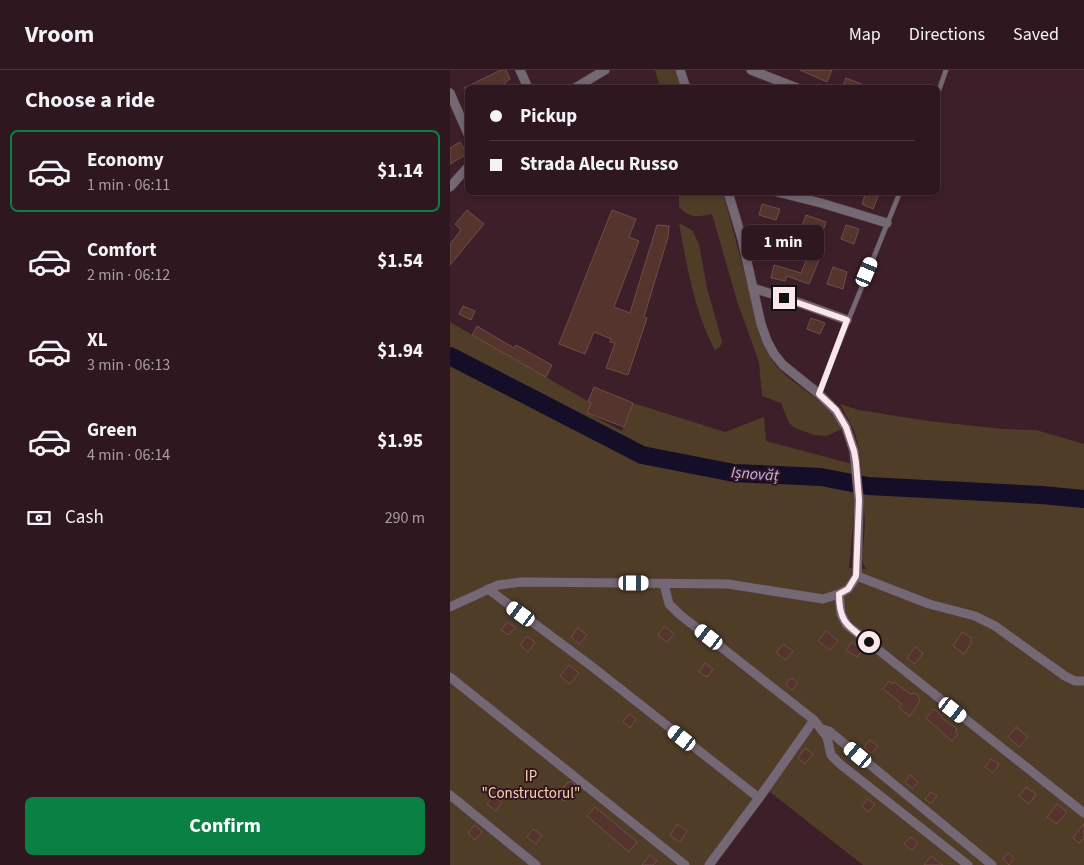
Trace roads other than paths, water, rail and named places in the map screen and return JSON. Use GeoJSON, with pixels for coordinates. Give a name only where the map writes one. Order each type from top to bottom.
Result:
{"type":"FeatureCollection","features":[{"type":"Feature","properties":{"kind":"street"},"geometry":{"type":"LineString","coordinates":[[520,70],[527,85]]}},
{"type":"Feature","properties":{"kind":"street"},"geometry":{"type":"LineString","coordinates":[[580,85],[605,70]]}},
{"type":"Feature","properties":{"kind":"street"},"geometry":{"type":"LineString","coordinates":[[680,70],[685,85]]}},
{"type":"Feature","properties":{"kind":"street"},"geometry":{"type":"LineString","coordinates":[[751,70],[789,85]]}},
{"type":"Feature","properties":{"kind":"street"},"geometry":{"type":"LineString","coordinates":[[450,93],[465,127]]}},
{"type":"Feature","properties":{"kind":"street"},"geometry":{"type":"LineString","coordinates":[[450,188],[465,170]]}},
{"type":"Feature","properties":{"kind":"street"},"geometry":{"type":"LineString","coordinates":[[450,607],[498,585],[522,582],[728,584],[823,599],[848,589],[856,576],[859,500],[854,451],[846,427],[836,410],[783,365],[767,341],[761,324],[742,239],[729,195]]}},
{"type":"Feature","properties":{"kind":"street"},"geometry":{"type":"LineString","coordinates":[[789,195],[887,223]]}},
{"type":"Feature","properties":{"kind":"street"},"geometry":{"type":"LineString","coordinates":[[753,288],[800,302],[847,320]]}},
{"type":"Feature","properties":{"kind":"street"},"geometry":{"type":"LineString","coordinates":[[856,576],[930,604],[975,616],[995,626],[1065,676],[1075,681],[1084,681]]}},
{"type":"Feature","properties":{"kind":"street"},"geometry":{"type":"LineString","coordinates":[[664,584],[669,604],[679,614],[814,720],[827,737],[831,755],[840,764],[968,865]]}},
{"type":"Feature","properties":{"kind":"street"},"geometry":{"type":"LineString","coordinates":[[488,589],[590,665],[759,798]]}},
{"type":"Feature","properties":{"kind":"street"},"geometry":{"type":"LineString","coordinates":[[839,594],[840,614],[847,625],[1084,813]]}},
{"type":"Feature","properties":{"kind":"street"},"geometry":{"type":"LineString","coordinates":[[450,676],[685,865]]}},
{"type":"Feature","properties":{"kind":"street"},"geometry":{"type":"LineString","coordinates":[[709,865],[814,720]]}},
{"type":"Feature","properties":{"kind":"street"},"geometry":{"type":"LineString","coordinates":[[822,729],[829,731],[992,865]]}},
{"type":"Feature","properties":{"kind":"street"},"geometry":{"type":"LineString","coordinates":[[450,795],[536,865]]}},
{"type":"Feature","properties":{"kind":"lane"},"geometry":{"type":"LineString","coordinates":[[940,87],[946,70]]}},
{"type":"Feature","properties":{"kind":"lane"},"geometry":{"type":"LineString","coordinates":[[819,394],[847,320],[899,195]]}},
{"type":"Feature","properties":{"kind":"waterway","name":"Ișnovăț"},"geometry":{"type":"LineString","coordinates":[[450,356],[642,455],[734,473],[821,477],[868,486],[1084,499]]}},
{"type":"Feature","properties":{"kind":"park label","name":"IP \"Constructorul\""},"geometry":{"type":"Point","coordinates":[531,784]}}]}
